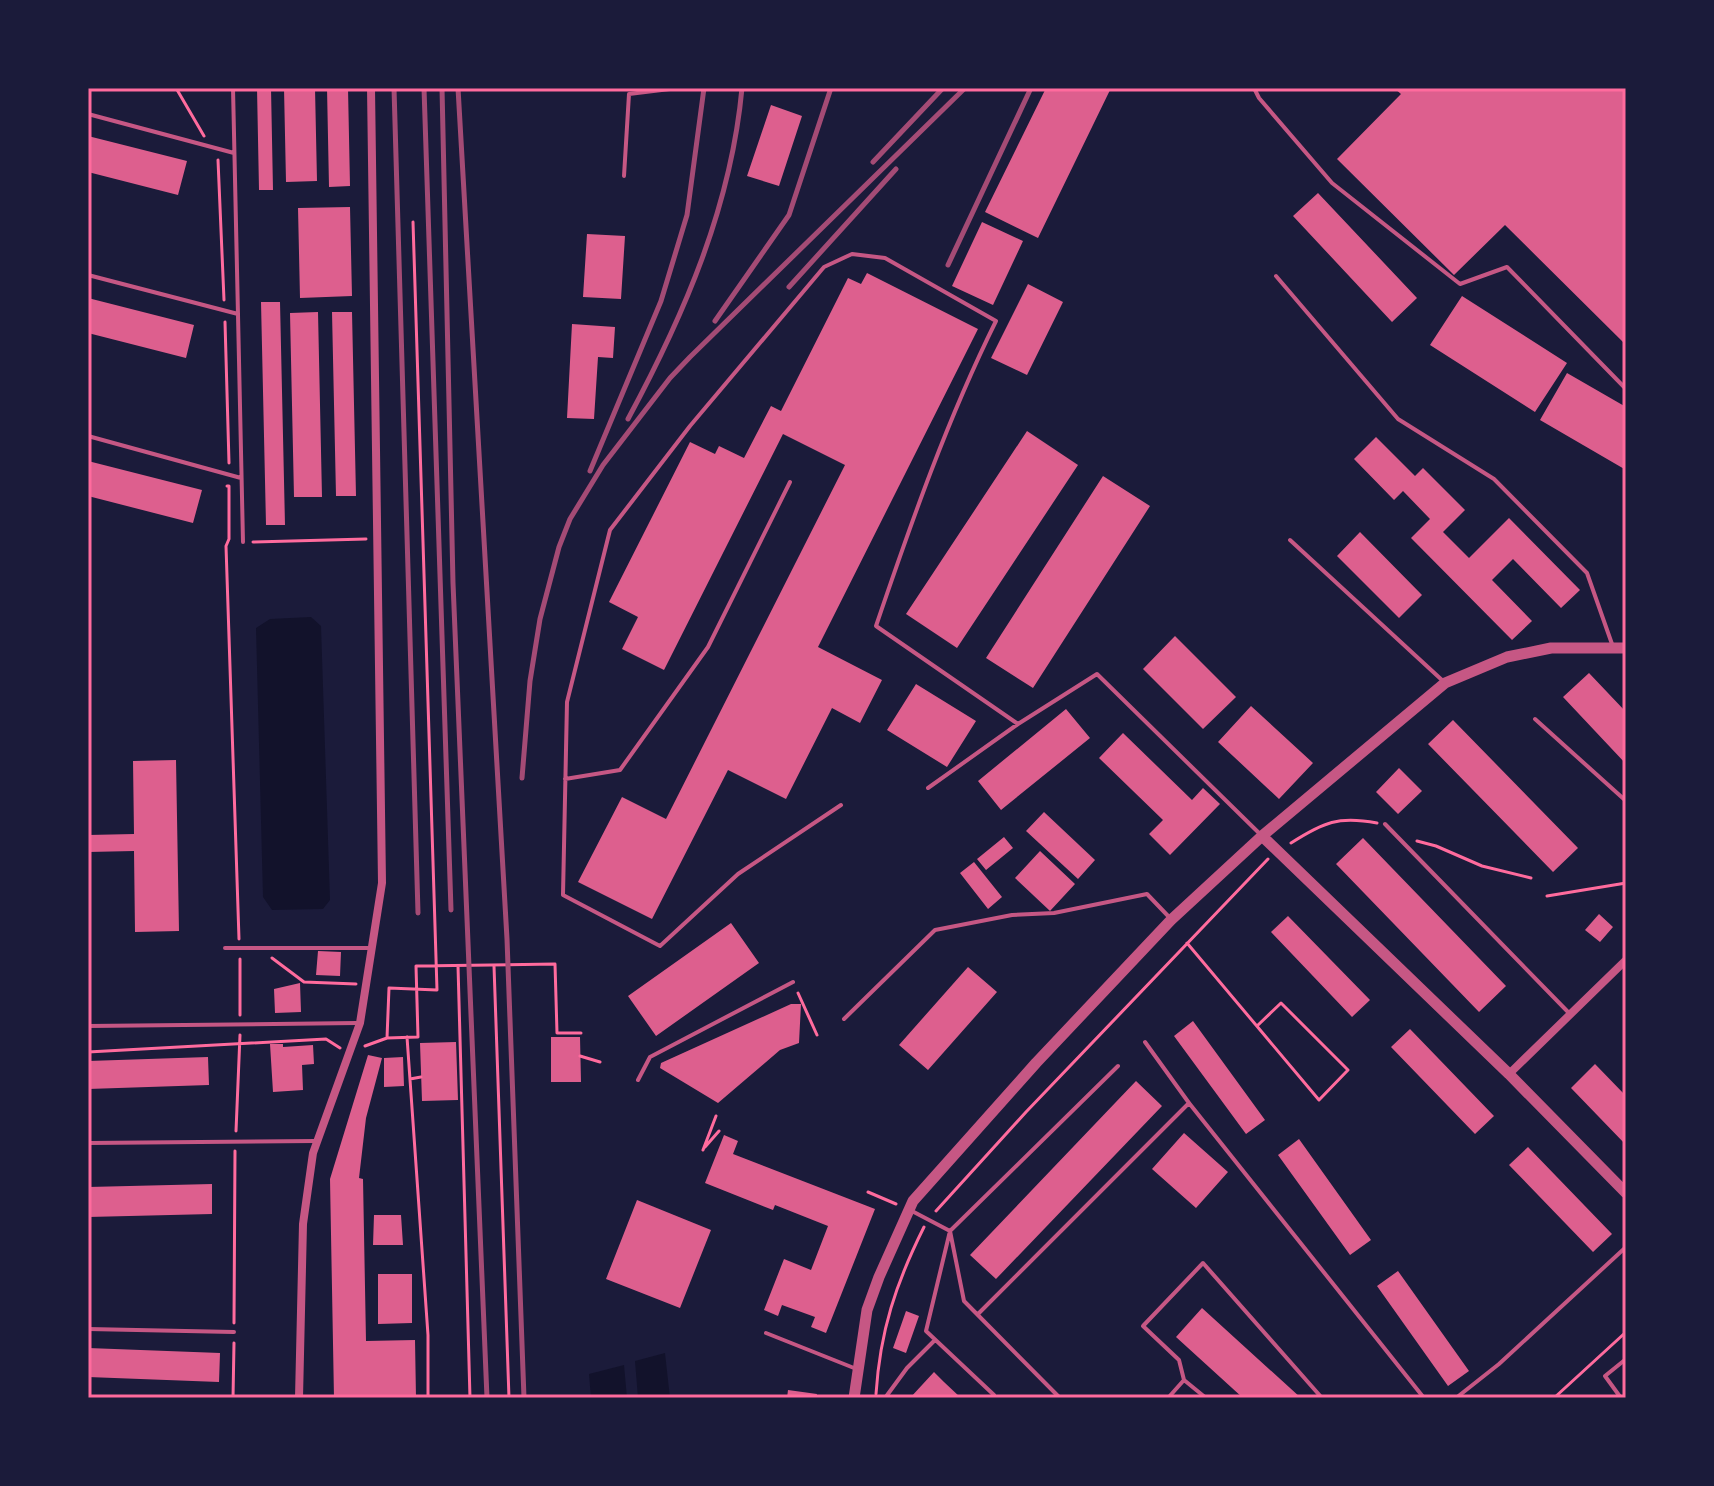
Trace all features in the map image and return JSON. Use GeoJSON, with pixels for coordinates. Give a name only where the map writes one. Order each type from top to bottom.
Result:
{"type":"FeatureCollection","features":[{"type":"Feature","properties":{"kind":"street"},"geometry":{"type":"LineString","coordinates":[[299,1398],[303,1224],[313,1153],[360,1023],[382,883],[371,88]]}},
{"type":"Feature","properties":{"kind":"street"},"geometry":{"type":"LineString","coordinates":[[854,1398],[867,1310],[918,1194],[1171,920],[1262,836],[1445,683],[1507,657],[1551,648],[1626,648]]}},
{"type":"Feature","properties":{"kind":"street"},"geometry":{"type":"LineString","coordinates":[[1262,836],[1509,1074],[1626,1193]]}},
{"type":"Feature","properties":{"kind":"street"},"geometry":{"type":"LineString","coordinates":[[1509,1074],[1626,960]]}},
{"type":"Feature","properties":{"kind":"lane"},"geometry":{"type":"LineString","coordinates":[[233,88],[243,542]]}},
{"type":"Feature","properties":{"kind":"lane"},"geometry":{"type":"LineString","coordinates":[[624,176],[629,94],[678,88]]}},
{"type":"Feature","properties":{"kind":"lane"},"geometry":{"type":"LineString","coordinates":[[1254,88],[1259,98],[1332,183],[1460,284],[1507,267],[1626,389]]}},
{"type":"Feature","properties":{"kind":"lane"},"geometry":{"type":"LineString","coordinates":[[88,114],[234,153]]}},
{"type":"Feature","properties":{"kind":"lane"},"geometry":{"type":"LineString","coordinates":[[841,805],[738,874],[660,946],[563,895],[567,702],[610,530],[690,426],[824,267],[852,254],[885,258],[996,321],[962,390],[917,506],[876,626],[1018,724]]}},
{"type":"Feature","properties":{"kind":"lane"},"geometry":{"type":"LineString","coordinates":[[88,275],[238,314]]}},
{"type":"Feature","properties":{"kind":"lane"},"geometry":{"type":"LineString","coordinates":[[1276,276],[1398,419],[1494,479],[1587,573],[1613,647]]}},
{"type":"Feature","properties":{"kind":"lane"},"geometry":{"type":"LineString","coordinates":[[88,436],[241,478]]}},
{"type":"Feature","properties":{"kind":"lane"},"geometry":{"type":"LineString","coordinates":[[565,779],[620,770],[708,647],[790,482]]}},
{"type":"Feature","properties":{"kind":"lane"},"geometry":{"type":"LineString","coordinates":[[1290,540],[1445,683]]}},
{"type":"Feature","properties":{"kind":"lane"},"geometry":{"type":"LineString","coordinates":[[928,788],[1018,724],[1097,674],[1262,836]]}},
{"type":"Feature","properties":{"kind":"lane"},"geometry":{"type":"LineString","coordinates":[[1535,719],[1626,801]]}},
{"type":"Feature","properties":{"kind":"lane"},"geometry":{"type":"LineString","coordinates":[[1385,824],[1571,1014]]}},
{"type":"Feature","properties":{"kind":"lane"},"geometry":{"type":"LineString","coordinates":[[844,1019],[935,930],[1012,915],[1054,913],[1147,894],[1171,920]]}},
{"type":"Feature","properties":{"kind":"lane"},"geometry":{"type":"LineString","coordinates":[[225,948],[373,948]]}},
{"type":"Feature","properties":{"kind":"lane"},"geometry":{"type":"LineString","coordinates":[[638,1080],[650,1057],[793,982]]}},
{"type":"Feature","properties":{"kind":"lane"},"geometry":{"type":"LineString","coordinates":[[88,1026],[360,1023]]}},
{"type":"Feature","properties":{"kind":"lane"},"geometry":{"type":"LineString","coordinates":[[1145,1042],[1189,1103],[1424,1398]]}},
{"type":"Feature","properties":{"kind":"lane"},"geometry":{"type":"LineString","coordinates":[[994,1395],[926,1331],[950,1231],[1118,1066]]}},
{"type":"Feature","properties":{"kind":"lane"},"geometry":{"type":"LineString","coordinates":[[978,1314],[1189,1103]]}},
{"type":"Feature","properties":{"kind":"lane"},"geometry":{"type":"LineString","coordinates":[[88,1143],[317,1141]]}},
{"type":"Feature","properties":{"kind":"lane"},"geometry":{"type":"LineString","coordinates":[[909,1209],[950,1231]]}},
{"type":"Feature","properties":{"kind":"lane"},"geometry":{"type":"LineString","coordinates":[[950,1231],[964,1301],[1060,1398]]}},
{"type":"Feature","properties":{"kind":"lane"},"geometry":{"type":"LineString","coordinates":[[1456,1398],[1499,1364],[1626,1247]]}},
{"type":"Feature","properties":{"kind":"lane"},"geometry":{"type":"LineString","coordinates":[[1206,1398],[1184,1380],[1179,1360],[1143,1326],[1203,1263],[1322,1398]]}},
{"type":"Feature","properties":{"kind":"lane"},"geometry":{"type":"LineString","coordinates":[[88,1329],[234,1332]]}},
{"type":"Feature","properties":{"kind":"lane"},"geometry":{"type":"LineString","coordinates":[[766,1333],[857,1369]]}},
{"type":"Feature","properties":{"kind":"lane"},"geometry":{"type":"LineString","coordinates":[[885,1398],[907,1368],[935,1340]]}},
{"type":"Feature","properties":{"kind":"lane"},"geometry":{"type":"LineString","coordinates":[[1621,1398],[1605,1376],[1626,1359]]}},
{"type":"Feature","properties":{"kind":"lane"},"geometry":{"type":"LineString","coordinates":[[1168,1398],[1184,1380]]}},
{"type":"Feature","properties":{"kind":"path"},"geometry":{"type":"LineString","coordinates":[[176,88],[218,160],[229,475],[229,539],[226,546],[240,1024],[235,1142],[233,1398]]}},
{"type":"Feature","properties":{"kind":"path"},"geometry":{"type":"LineString","coordinates":[[387,1038],[389,988],[437,990],[437,950],[433,940],[413,222]]}},
{"type":"Feature","properties":{"kind":"path"},"geometry":{"type":"LineString","coordinates":[[215,483],[229,486]]}},
{"type":"Feature","properties":{"kind":"path"},"geometry":{"type":"LineString","coordinates":[[226,546],[243,542],[369,539]]}},
{"type":"Feature","properties":{"kind":"path"},"geometry":{"type":"LineString","coordinates":[[875,1398],[878,1355],[888,1311],[906,1263],[928,1220],[1026,1112],[1250,876],[1277,852],[1331,821],[1358,820],[1385,824]]}},
{"type":"Feature","properties":{"kind":"path"},"geometry":{"type":"LineString","coordinates":[[1403,845],[1414,840],[1482,866],[1531,878]]}},
{"type":"Feature","properties":{"kind":"path"},"geometry":{"type":"LineString","coordinates":[[1547,896],[1626,883]]}},
{"type":"Feature","properties":{"kind":"path"},"geometry":{"type":"LineString","coordinates":[[1187,943],[1319,1100],[1348,1070],[1281,1003],[1257,1026]]}},
{"type":"Feature","properties":{"kind":"path"},"geometry":{"type":"LineString","coordinates":[[260,948],[304,982],[361,985]]}},
{"type":"Feature","properties":{"kind":"path"},"geometry":{"type":"LineString","coordinates":[[88,1052],[326,1039],[349,1053],[387,1038],[418,1037],[416,966],[555,964]]}},
{"type":"Feature","properties":{"kind":"path"},"geometry":{"type":"LineString","coordinates":[[470,1398],[458,966],[555,964]]}},
{"type":"Feature","properties":{"kind":"path"},"geometry":{"type":"LineString","coordinates":[[555,964],[557,1033],[581,1033]]}},
{"type":"Feature","properties":{"kind":"path"},"geometry":{"type":"LineString","coordinates":[[555,964],[558,1037]]}},
{"type":"Feature","properties":{"kind":"path"},"geometry":{"type":"LineString","coordinates":[[494,966],[509,1398]]}},
{"type":"Feature","properties":{"kind":"path"},"geometry":{"type":"LineString","coordinates":[[793,982],[817,1035]]}},
{"type":"Feature","properties":{"kind":"path"},"geometry":{"type":"LineString","coordinates":[[407,1037],[428,1335],[428,1398]]}},
{"type":"Feature","properties":{"kind":"path"},"geometry":{"type":"LineString","coordinates":[[580,1056],[600,1062]]}},
{"type":"Feature","properties":{"kind":"path"},"geometry":{"type":"LineString","coordinates":[[410,1079],[421,1077]]}},
{"type":"Feature","properties":{"kind":"path"},"geometry":{"type":"LineString","coordinates":[[716,1116],[703,1150],[719,1131]]}},
{"type":"Feature","properties":{"kind":"path"},"geometry":{"type":"LineString","coordinates":[[868,1192],[896,1204]]}},
{"type":"Feature","properties":{"kind":"path"},"geometry":{"type":"LineString","coordinates":[[1554,1398],[1626,1332]]}},
{"type":"Feature","properties":{"kind":"shaded area"},"geometry":{"type":"Polygon","coordinates":[[[311,617],[321,626],[330,900],[323,909],[272,910],[263,897],[256,628],[270,619],[311,617]]]}},
{"type":"Feature","properties":{"kind":"shaded area"},"geometry":{"type":"Polygon","coordinates":[[[665,1353],[670,1398],[638,1398],[635,1361],[665,1353]]]}},
{"type":"Feature","properties":{"kind":"shaded area"},"geometry":{"type":"Polygon","coordinates":[[[624,1365],[627,1398],[591,1398],[589,1374],[624,1365]]]}},
{"type":"Feature","properties":{"kind":"building"},"geometry":{"type":"Polygon","coordinates":[[[257,88],[271,88],[273,190],[259,190],[257,88]]]}},
{"type":"Feature","properties":{"kind":"building"},"geometry":{"type":"Polygon","coordinates":[[[284,88],[315,88],[317,181],[286,182],[284,88]]]}},
{"type":"Feature","properties":{"kind":"building"},"geometry":{"type":"Polygon","coordinates":[[[327,88],[348,88],[350,186],[329,187],[327,88]]]}},
{"type":"Feature","properties":{"kind":"building"},"geometry":{"type":"Polygon","coordinates":[[[1046,88],[1111,88],[1038,238],[985,212],[1046,88]]]}},
{"type":"Feature","properties":{"kind":"building"},"geometry":{"type":"Polygon","coordinates":[[[1394,88],[1626,90],[1626,345],[1505,225],[1454,275],[1337,159],[1401,94],[1394,88]]]}},
{"type":"Feature","properties":{"kind":"building"},"geometry":{"type":"Polygon","coordinates":[[[771,105],[802,116],[779,186],[747,176],[771,105]]]}},
{"type":"Feature","properties":{"kind":"building"},"geometry":{"type":"Polygon","coordinates":[[[88,136],[187,161],[178,195],[88,172],[88,136]]]}},
{"type":"Feature","properties":{"kind":"building"},"geometry":{"type":"Polygon","coordinates":[[[1318,193],[1417,298],[1392,322],[1293,216],[1318,193]]]}},
{"type":"Feature","properties":{"kind":"building"},"geometry":{"type":"Polygon","coordinates":[[[350,207],[352,296],[300,298],[298,208],[350,207]]]}},
{"type":"Feature","properties":{"kind":"building"},"geometry":{"type":"Polygon","coordinates":[[[982,222],[1023,241],[993,305],[952,286],[982,222]]]}},
{"type":"Feature","properties":{"kind":"building"},"geometry":{"type":"Polygon","coordinates":[[[587,234],[625,236],[621,299],[583,297],[587,234]]]}},
{"type":"Feature","properties":{"kind":"building"},"geometry":{"type":"Polygon","coordinates":[[[867,273],[978,329],[818,647],[882,680],[860,723],[832,708],[786,799],[728,770],[652,919],[578,882],[622,797],[666,819],[845,465],[783,434],[664,670],[622,649],[638,617],[609,602],[690,442],[715,454],[719,446],[744,458],[771,406],[781,411],[848,278],[861,284],[867,273]]]}},
{"type":"Feature","properties":{"kind":"building"},"geometry":{"type":"Polygon","coordinates":[[[1028,284],[1063,302],[1027,375],[991,358],[1028,284]]]}},
{"type":"Feature","properties":{"kind":"building"},"geometry":{"type":"Polygon","coordinates":[[[1462,296],[1567,363],[1535,412],[1430,345],[1462,296]]]}},
{"type":"Feature","properties":{"kind":"building"},"geometry":{"type":"Polygon","coordinates":[[[88,298],[194,325],[186,358],[88,333],[88,298]]]}},
{"type":"Feature","properties":{"kind":"building"},"geometry":{"type":"Polygon","coordinates":[[[261,302],[280,302],[285,525],[266,525],[261,302]]]}},
{"type":"Feature","properties":{"kind":"building"},"geometry":{"type":"Polygon","coordinates":[[[318,312],[322,497],[294,497],[290,313],[318,312]]]}},
{"type":"Feature","properties":{"kind":"building"},"geometry":{"type":"Polygon","coordinates":[[[332,312],[352,312],[356,496],[336,496],[332,312]]]}},
{"type":"Feature","properties":{"kind":"building"},"geometry":{"type":"Polygon","coordinates":[[[572,324],[615,327],[613,358],[598,357],[594,419],[567,418],[572,324]]]}},
{"type":"Feature","properties":{"kind":"building"},"geometry":{"type":"Polygon","coordinates":[[[1567,373],[1626,407],[1626,470],[1540,420],[1567,373]]]}},
{"type":"Feature","properties":{"kind":"building"},"geometry":{"type":"Polygon","coordinates":[[[1027,431],[1078,465],[957,648],[906,614],[1027,431]]]}},
{"type":"Feature","properties":{"kind":"building"},"geometry":{"type":"Polygon","coordinates":[[[1376,437],[1415,476],[1423,468],[1465,510],[1443,532],[1469,558],[1509,518],[1580,590],[1561,608],[1513,559],[1492,580],[1532,621],[1512,640],[1411,538],[1430,519],[1403,491],[1394,500],[1354,459],[1376,437]]]}},
{"type":"Feature","properties":{"kind":"building"},"geometry":{"type":"Polygon","coordinates":[[[88,461],[202,490],[193,523],[88,496],[88,461]]]}},
{"type":"Feature","properties":{"kind":"building"},"geometry":{"type":"Polygon","coordinates":[[[1103,476],[1150,506],[1033,688],[986,658],[1103,476]]]}},
{"type":"Feature","properties":{"kind":"building"},"geometry":{"type":"Polygon","coordinates":[[[1360,532],[1422,595],[1399,618],[1337,556],[1360,532]]]}},
{"type":"Feature","properties":{"kind":"building"},"geometry":{"type":"Polygon","coordinates":[[[1175,636],[1236,697],[1203,729],[1143,669],[1175,636]]]}},
{"type":"Feature","properties":{"kind":"building"},"geometry":{"type":"Polygon","coordinates":[[[1589,673],[1626,712],[1626,764],[1563,697],[1589,673]]]}},
{"type":"Feature","properties":{"kind":"building"},"geometry":{"type":"Polygon","coordinates":[[[916,684],[976,721],[947,767],[887,730],[916,684]]]}},
{"type":"Feature","properties":{"kind":"building"},"geometry":{"type":"Polygon","coordinates":[[[1251,706],[1313,763],[1279,799],[1218,742],[1251,706]]]}},
{"type":"Feature","properties":{"kind":"building"},"geometry":{"type":"Polygon","coordinates":[[[1066,709],[1090,738],[1001,810],[978,781],[1066,709]]]}},
{"type":"Feature","properties":{"kind":"building"},"geometry":{"type":"Polygon","coordinates":[[[1453,720],[1578,848],[1553,872],[1428,744],[1453,720]]]}},
{"type":"Feature","properties":{"kind":"building"},"geometry":{"type":"Polygon","coordinates":[[[1123,733],[1192,800],[1203,788],[1220,804],[1170,855],[1149,834],[1163,820],[1099,758],[1123,733]]]}},
{"type":"Feature","properties":{"kind":"building"},"geometry":{"type":"Polygon","coordinates":[[[176,760],[179,931],[135,932],[134,851],[88,852],[88,835],[134,834],[133,761],[176,760]]]}},
{"type":"Feature","properties":{"kind":"building"},"geometry":{"type":"Polygon","coordinates":[[[1399,768],[1422,791],[1398,814],[1376,792],[1399,768]]]}},
{"type":"Feature","properties":{"kind":"building"},"geometry":{"type":"Polygon","coordinates":[[[1044,812],[1095,860],[1078,879],[1026,831],[1044,812]]]}},
{"type":"Feature","properties":{"kind":"building"},"geometry":{"type":"Polygon","coordinates":[[[1004,837],[1013,848],[986,870],[977,859],[1004,837]]]}},
{"type":"Feature","properties":{"kind":"building"},"geometry":{"type":"Polygon","coordinates":[[[1363,838],[1506,986],[1479,1012],[1336,864],[1363,838]]]}},
{"type":"Feature","properties":{"kind":"building"},"geometry":{"type":"Polygon","coordinates":[[[1040,851],[1075,884],[1050,911],[1015,878],[1040,851]]]}},
{"type":"Feature","properties":{"kind":"building"},"geometry":{"type":"Polygon","coordinates":[[[974,862],[1002,897],[988,909],[960,873],[974,862]]]}},
{"type":"Feature","properties":{"kind":"building"},"geometry":{"type":"Polygon","coordinates":[[[1599,914],[1613,927],[1600,942],[1585,930],[1599,914]]]}},
{"type":"Feature","properties":{"kind":"building"},"geometry":{"type":"Polygon","coordinates":[[[1288,916],[1370,1000],[1352,1017],[1271,932],[1288,916]]]}},
{"type":"Feature","properties":{"kind":"building"},"geometry":{"type":"Polygon","coordinates":[[[731,923],[759,963],[656,1036],[628,996],[731,923]]]}},
{"type":"Feature","properties":{"kind":"building"},"geometry":{"type":"Polygon","coordinates":[[[318,951],[341,952],[340,976],[316,975],[318,951]]]}},
{"type":"Feature","properties":{"kind":"building"},"geometry":{"type":"Polygon","coordinates":[[[968,967],[997,992],[928,1070],[899,1045],[968,967]]]}},
{"type":"Feature","properties":{"kind":"building"},"geometry":{"type":"Polygon","coordinates":[[[300,983],[301,1012],[275,1013],[274,989],[300,983]]]}},
{"type":"Feature","properties":{"kind":"building"},"geometry":{"type":"Polygon","coordinates":[[[791,1004],[801,1004],[799,1043],[780,1050],[718,1103],[660,1068],[661,1063],[791,1004]]]}},
{"type":"Feature","properties":{"kind":"building"},"geometry":{"type":"Polygon","coordinates":[[[1193,1021],[1265,1120],[1246,1134],[1174,1036],[1193,1021]]]}},
{"type":"Feature","properties":{"kind":"building"},"geometry":{"type":"Polygon","coordinates":[[[1410,1029],[1494,1116],[1475,1134],[1391,1047],[1410,1029]]]}},
{"type":"Feature","properties":{"kind":"building"},"geometry":{"type":"Polygon","coordinates":[[[551,1037],[580,1037],[581,1082],[551,1082],[551,1037]]]}},
{"type":"Feature","properties":{"kind":"building"},"geometry":{"type":"Polygon","coordinates":[[[456,1042],[458,1100],[422,1101],[420,1043],[456,1042]]]}},
{"type":"Feature","properties":{"kind":"building"},"geometry":{"type":"Polygon","coordinates":[[[270,1044],[283,1044],[283,1047],[313,1045],[314,1064],[302,1065],[303,1090],[273,1092],[270,1044]]]}},
{"type":"Feature","properties":{"kind":"building"},"geometry":{"type":"Polygon","coordinates":[[[368,1055],[382,1058],[366,1118],[359,1178],[363,1179],[366,1341],[415,1340],[416,1398],[334,1398],[330,1179],[368,1055]]]}},
{"type":"Feature","properties":{"kind":"building"},"geometry":{"type":"Polygon","coordinates":[[[208,1057],[209,1085],[88,1089],[88,1061],[208,1057]]]}},
{"type":"Feature","properties":{"kind":"building"},"geometry":{"type":"Polygon","coordinates":[[[403,1057],[404,1086],[384,1087],[384,1058],[403,1057]]]}},
{"type":"Feature","properties":{"kind":"building"},"geometry":{"type":"Polygon","coordinates":[[[1595,1064],[1626,1096],[1626,1145],[1571,1088],[1595,1064]]]}},
{"type":"Feature","properties":{"kind":"building"},"geometry":{"type":"Polygon","coordinates":[[[1136,1081],[1162,1106],[996,1279],[970,1255],[1136,1081]]]}},
{"type":"Feature","properties":{"kind":"building"},"geometry":{"type":"Polygon","coordinates":[[[1184,1133],[1228,1172],[1196,1208],[1152,1169],[1184,1133]]]}},
{"type":"Feature","properties":{"kind":"building"},"geometry":{"type":"Polygon","coordinates":[[[724,1135],[738,1141],[733,1154],[875,1209],[826,1333],[811,1327],[815,1317],[782,1305],[778,1316],[764,1310],[784,1259],[811,1270],[828,1226],[775,1205],[773,1210],[705,1183],[724,1135]]]}},
{"type":"Feature","properties":{"kind":"building"},"geometry":{"type":"Polygon","coordinates":[[[1299,1139],[1371,1240],[1350,1255],[1278,1155],[1299,1139]]]}},
{"type":"Feature","properties":{"kind":"building"},"geometry":{"type":"Polygon","coordinates":[[[1528,1147],[1612,1234],[1593,1252],[1509,1165],[1528,1147]]]}},
{"type":"Feature","properties":{"kind":"building"},"geometry":{"type":"Polygon","coordinates":[[[212,1184],[212,1214],[88,1217],[88,1187],[212,1184]]]}},
{"type":"Feature","properties":{"kind":"building"},"geometry":{"type":"Polygon","coordinates":[[[637,1200],[711,1230],[680,1308],[606,1279],[637,1200]]]}},
{"type":"Feature","properties":{"kind":"building"},"geometry":{"type":"Polygon","coordinates":[[[374,1215],[401,1215],[403,1245],[373,1245],[374,1215]]]}},
{"type":"Feature","properties":{"kind":"building"},"geometry":{"type":"Polygon","coordinates":[[[1398,1271],[1469,1371],[1448,1386],[1377,1286],[1398,1271]]]}},
{"type":"Feature","properties":{"kind":"building"},"geometry":{"type":"Polygon","coordinates":[[[378,1274],[412,1274],[412,1323],[378,1324],[378,1274]]]}},
{"type":"Feature","properties":{"kind":"building"},"geometry":{"type":"Polygon","coordinates":[[[1202,1308],[1301,1398],[1243,1398],[1176,1337],[1202,1308]]]}},
{"type":"Feature","properties":{"kind":"building"},"geometry":{"type":"Polygon","coordinates":[[[906,1311],[919,1316],[906,1353],[893,1348],[906,1311]]]}},
{"type":"Feature","properties":{"kind":"building"},"geometry":{"type":"Polygon","coordinates":[[[88,1348],[220,1353],[219,1382],[88,1377],[88,1348]]]}},
{"type":"Feature","properties":{"kind":"building"},"geometry":{"type":"Polygon","coordinates":[[[934,1372],[944,1382],[961,1398],[910,1398],[934,1372]]]}},
{"type":"Feature","properties":{"kind":"building"},"geometry":{"type":"Polygon","coordinates":[[[788,1390],[817,1394],[816,1398],[787,1398],[788,1390]]]}},
{"type":"Feature","properties":{"kind":"railway"},"geometry":{"type":"LineString","coordinates":[[394,88],[418,913]]}},
{"type":"Feature","properties":{"kind":"railway"},"geometry":{"type":"LineString","coordinates":[[424,88],[451,910]]}},
{"type":"Feature","properties":{"kind":"railway"},"geometry":{"type":"LineString","coordinates":[[442,88],[453,583],[487,1398]]}},
{"type":"Feature","properties":{"kind":"railway"},"geometry":{"type":"LineString","coordinates":[[458,88],[507,939],[524,1398]]}},
{"type":"Feature","properties":{"kind":"railway"},"geometry":{"type":"LineString","coordinates":[[590,471],[661,301],[687,215],[704,88]]}},
{"type":"Feature","properties":{"kind":"railway"},"geometry":{"type":"LineString","coordinates":[[628,419],[668,340],[702,259],[727,175],[742,88]]}},
{"type":"Feature","properties":{"kind":"railway"},"geometry":{"type":"LineString","coordinates":[[715,321],[789,215],[831,88]]}},
{"type":"Feature","properties":{"kind":"railway"},"geometry":{"type":"LineString","coordinates":[[873,162],[943,88]]}},
{"type":"Feature","properties":{"kind":"railway"},"geometry":{"type":"LineString","coordinates":[[522,778],[530,681],[540,619],[559,547],[570,519],[603,465],[670,378],[690,357],[965,88]]}},
{"type":"Feature","properties":{"kind":"railway"},"geometry":{"type":"LineString","coordinates":[[948,265],[1031,88]]}},
{"type":"Feature","properties":{"kind":"railway"},"geometry":{"type":"LineString","coordinates":[[789,287],[896,169]]}}]}
